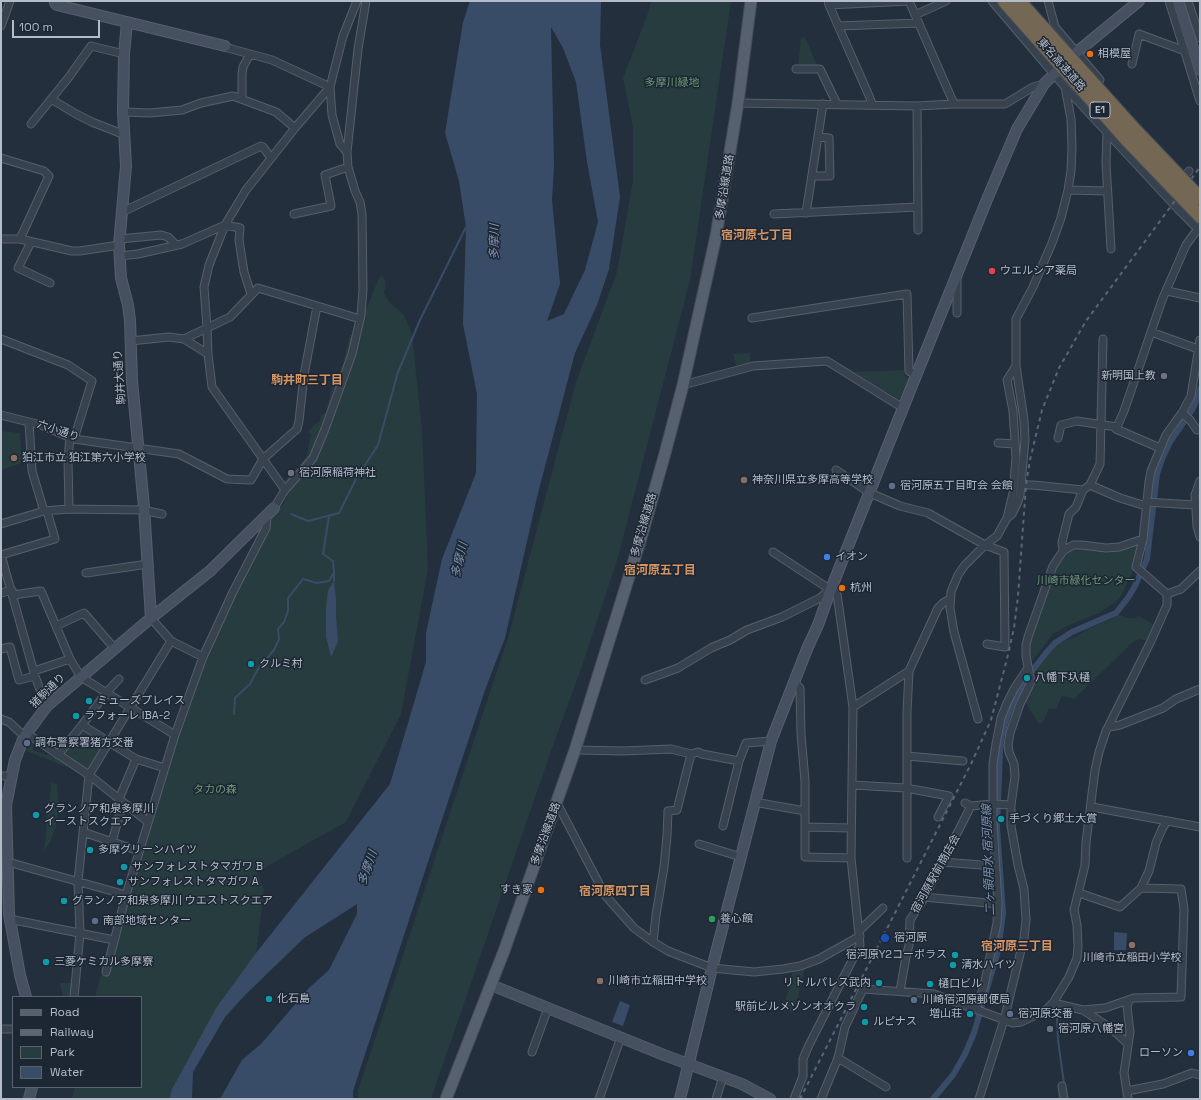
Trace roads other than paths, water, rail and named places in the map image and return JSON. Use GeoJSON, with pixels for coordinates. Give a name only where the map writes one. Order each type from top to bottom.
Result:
{"type":"FeatureCollection","features":[{"type":"Feature","properties":{"kind":"highway","name":"東名高速道路"},"geometry":{"type":"LineString","coordinates":[[1004,1],[1127,140],[1199,225]]}},
{"type":"Feature","properties":{"kind":"highway","name":"東名高速道路"},"geometry":{"type":"LineString","coordinates":[[1020,1],[1136,131],[1200,198]]}},
{"type":"Feature","properties":{"kind":"main road","name":"多摩沿線道路"},"geometry":{"type":"LineString","coordinates":[[446,1099],[504,951],[557,804],[641,538],[683,385],[716,236],[738,103],[751,1]]}},
{"type":"Feature","properties":{"kind":"street"},"geometry":{"type":"LineString","coordinates":[[1,26],[4,12],[10,1]]}},
{"type":"Feature","properties":{"kind":"street"},"geometry":{"type":"LineString","coordinates":[[55,1],[57,5],[225,46],[272,60],[330,87]]}},
{"type":"Feature","properties":{"kind":"street"},"geometry":{"type":"LineString","coordinates":[[347,152],[340,144],[332,115],[330,87],[343,36],[357,1]]}},
{"type":"Feature","properties":{"kind":"street"},"geometry":{"type":"LineString","coordinates":[[106,972],[126,895],[148,822],[175,735],[203,657],[233,592],[266,528],[271,511],[285,490],[313,458],[352,354],[363,303],[362,214],[360,202],[354,191],[348,167],[347,152],[358,48],[366,1]]}},
{"type":"Feature","properties":{"kind":"street"},"geometry":{"type":"LineString","coordinates":[[872,105],[829,3],[909,1],[954,104]]}},
{"type":"Feature","properties":{"kind":"street"},"geometry":{"type":"LineString","coordinates":[[915,15],[946,1]]}},
{"type":"Feature","properties":{"kind":"street"},"geometry":{"type":"LineString","coordinates":[[992,1],[1065,87],[1167,198],[1199,225],[1186,245],[1162,300],[1124,411],[1117,427]]}},
{"type":"Feature","properties":{"kind":"street"},"geometry":{"type":"LineString","coordinates":[[1048,1],[1055,27],[1100,80]]}},
{"type":"Feature","properties":{"kind":"street"},"geometry":{"type":"LineString","coordinates":[[680,1099],[754,802],[771,741],[916,375],[1017,129],[1044,84],[1077,52],[1139,1]]}},
{"type":"Feature","properties":{"kind":"street"},"geometry":{"type":"LineString","coordinates":[[1169,1],[1200,101]]}},
{"type":"Feature","properties":{"kind":"street"},"geometry":{"type":"LineString","coordinates":[[1178,1],[1200,70]]}},
{"type":"Feature","properties":{"kind":"street"},"geometry":{"type":"LineString","coordinates":[[1188,1],[1200,38]]}},
{"type":"Feature","properties":{"kind":"street","name":"駒井大通り"},"geometry":{"type":"LineString","coordinates":[[127,22],[124,54],[123,112],[126,166],[120,256],[121,278],[128,305],[151,618]]}},
{"type":"Feature","properties":{"kind":"street"},"geometry":{"type":"LineString","coordinates":[[838,26],[919,23]]}},
{"type":"Feature","properties":{"kind":"street"},"geometry":{"type":"LineString","coordinates":[[1132,64],[1139,34],[1185,51]]}},
{"type":"Feature","properties":{"kind":"street"},"geometry":{"type":"LineString","coordinates":[[31,124],[91,46],[124,54]]}},
{"type":"Feature","properties":{"kind":"street"},"geometry":{"type":"LineString","coordinates":[[242,99],[243,67],[250,54]]}},
{"type":"Feature","properties":{"kind":"street"},"geometry":{"type":"LineString","coordinates":[[796,68],[820,69],[837,104]]}},
{"type":"Feature","properties":{"kind":"street"},"geometry":{"type":"LineString","coordinates":[[738,103],[917,106],[1005,104],[1033,87],[1044,84]]}},
{"type":"Feature","properties":{"kind":"street"},"geometry":{"type":"LineString","coordinates":[[285,490],[212,387],[208,354],[205,281],[209,265],[226,225],[246,190],[295,128],[330,87]]}},
{"type":"Feature","properties":{"kind":"street"},"geometry":{"type":"LineString","coordinates":[[1007,518],[1012,514],[1017,504],[1022,485],[1025,440],[1024,420],[1016,366],[1016,319],[1033,287],[1052,243],[1061,218],[1068,190],[1071,172],[1072,148],[1071,119],[1065,87]]}},
{"type":"Feature","properties":{"kind":"street"},"geometry":{"type":"LineString","coordinates":[[123,112],[150,113],[182,110],[201,103],[233,96],[276,112],[295,128]]}},
{"type":"Feature","properties":{"kind":"street"},"geometry":{"type":"LineString","coordinates":[[51,99],[92,122],[125,135]]}},
{"type":"Feature","properties":{"kind":"street"},"geometry":{"type":"LineString","coordinates":[[806,213],[823,104]]}},
{"type":"Feature","properties":{"kind":"street"},"geometry":{"type":"LineString","coordinates":[[917,106],[918,230]]}},
{"type":"Feature","properties":{"kind":"street"},"geometry":{"type":"LineString","coordinates":[[1107,133],[1106,164],[1111,249]]}},
{"type":"Feature","properties":{"kind":"street"},"geometry":{"type":"LineString","coordinates":[[812,176],[830,176],[830,138],[818,137]]}},
{"type":"Feature","properties":{"kind":"street"},"geometry":{"type":"LineString","coordinates":[[122,212],[260,146],[263,147],[272,158]]}},
{"type":"Feature","properties":{"kind":"street"},"geometry":{"type":"LineString","coordinates":[[1,158],[44,171],[49,176],[20,239]]}},
{"type":"Feature","properties":{"kind":"street"},"geometry":{"type":"LineString","coordinates":[[294,214],[331,206],[326,174],[348,167]]}},
{"type":"Feature","properties":{"kind":"street"},"geometry":{"type":"LineString","coordinates":[[1167,198],[1189,171]]}},
{"type":"Feature","properties":{"kind":"street"},"geometry":{"type":"LineString","coordinates":[[1068,190],[1107,191]]}},
{"type":"Feature","properties":{"kind":"street"},"geometry":{"type":"LineString","coordinates":[[774,214],[918,207]]}},
{"type":"Feature","properties":{"kind":"street"},"geometry":{"type":"LineString","coordinates":[[120,256],[138,254],[176,245],[226,225],[240,228],[239,240],[244,272],[251,294]]}},
{"type":"Feature","properties":{"kind":"street"},"geometry":{"type":"LineString","coordinates":[[1,239],[20,239],[72,251],[80,251],[161,235],[168,238],[176,245]]}},
{"type":"Feature","properties":{"kind":"street"},"geometry":{"type":"LineString","coordinates":[[31,242],[18,268],[50,283]]}},
{"type":"Feature","properties":{"kind":"street"},"geometry":{"type":"LineString","coordinates":[[957,274],[957,313]]}},
{"type":"Feature","properties":{"kind":"street"},"geometry":{"type":"LineString","coordinates":[[184,339],[230,317],[258,288],[360,319]]}},
{"type":"Feature","properties":{"kind":"street"},"geometry":{"type":"LineString","coordinates":[[1167,291],[1200,298]]}},
{"type":"Feature","properties":{"kind":"street"},"geometry":{"type":"LineString","coordinates":[[752,318],[907,294],[909,371],[916,375]]}},
{"type":"Feature","properties":{"kind":"street"},"geometry":{"type":"LineString","coordinates":[[263,459],[297,429],[304,375],[317,306]]}},
{"type":"Feature","properties":{"kind":"street"},"geometry":{"type":"LineString","coordinates":[[1151,332],[1198,349]]}},
{"type":"Feature","properties":{"kind":"street"},"geometry":{"type":"LineString","coordinates":[[130,341],[168,337],[184,339],[208,354]]}},
{"type":"Feature","properties":{"kind":"street"},"geometry":{"type":"LineString","coordinates":[[1,339],[68,365],[92,381],[72,438],[68,460],[69,509]]}},
{"type":"Feature","properties":{"kind":"street"},"geometry":{"type":"LineString","coordinates":[[1062,551],[1061,547],[1069,514],[1076,507],[1083,490],[1090,485],[1100,464],[1103,339]]}},
{"type":"Feature","properties":{"kind":"street"},"geometry":{"type":"LineString","coordinates":[[821,1099],[838,1058],[845,1027],[863,989],[934,994],[1013,1023],[1021,1022],[1046,1010],[1053,1003],[1069,978],[1077,958],[1078,935],[1074,910],[1085,865],[1086,842],[1092,807],[1095,770],[1099,752],[1109,727],[1164,615],[1167,605],[1167,594],[1136,566],[1143,539],[1149,503],[1152,471],[1166,435],[1176,421],[1185,416],[1194,385],[1200,340]]}},
{"type":"Feature","properties":{"kind":"street"},"geometry":{"type":"LineString","coordinates":[[683,385],[753,366],[827,361],[903,408]]}},
{"type":"Feature","properties":{"kind":"street"},"geometry":{"type":"LineString","coordinates":[[978,720],[954,632],[950,592],[958,575],[965,565],[985,545],[997,536],[1007,518],[1013,493],[1016,458],[1013,411],[1006,380],[1016,366]]}},
{"type":"Feature","properties":{"kind":"street","name":"六小通り"},"geometry":{"type":"LineString","coordinates":[[1,415],[41,425],[72,438],[179,454],[227,479],[244,481],[251,480],[263,459]]}},
{"type":"Feature","properties":{"kind":"street"},"geometry":{"type":"LineString","coordinates":[[1185,416],[1197,430],[1200,430]]}},
{"type":"Feature","properties":{"kind":"street"},"geometry":{"type":"LineString","coordinates":[[1058,438],[1061,425],[1077,421],[1117,427],[1116,429],[1160,448]]}},
{"type":"Feature","properties":{"kind":"street"},"geometry":{"type":"LineString","coordinates":[[29,422],[32,471],[55,539],[1,555],[35,673],[47,706]]}},
{"type":"Feature","properties":{"kind":"street"},"geometry":{"type":"LineString","coordinates":[[998,443],[1015,444]]}},
{"type":"Feature","properties":{"kind":"street"},"geometry":{"type":"LineString","coordinates":[[836,470],[870,493],[900,506],[928,513],[985,545],[1004,552],[1005,647],[987,644]]}},
{"type":"Feature","properties":{"kind":"street"},"geometry":{"type":"LineString","coordinates":[[1200,481],[1195,495],[1197,526],[1200,537]]}},
{"type":"Feature","properties":{"kind":"street"},"geometry":{"type":"LineString","coordinates":[[1022,485],[1083,490]]}},
{"type":"Feature","properties":{"kind":"street"},"geometry":{"type":"LineString","coordinates":[[1090,485],[1120,498],[1149,503],[1195,505]]}},
{"type":"Feature","properties":{"kind":"street"},"geometry":{"type":"LineString","coordinates":[[1,524],[45,511],[69,509],[144,510],[162,514]]}},
{"type":"Feature","properties":{"kind":"street","name":"猪駒通り"},"geometry":{"type":"LineString","coordinates":[[26,996],[7,918],[8,862],[4,805],[15,760],[25,734],[47,706],[151,618],[210,571],[271,511]]}},
{"type":"Feature","properties":{"kind":"street"},"geometry":{"type":"LineString","coordinates":[[979,1099],[1004,1020],[1024,938],[1026,920],[1024,889],[1011,826],[1009,805],[1014,784],[1014,764],[1008,745],[1010,733],[1020,704],[1031,682],[1026,651],[1028,637],[1053,566],[1062,551],[1073,545],[1106,548],[1119,547],[1143,539]]}},
{"type":"Feature","properties":{"kind":"street"},"geometry":{"type":"LineString","coordinates":[[773,552],[837,594],[853,707],[851,858],[860,945],[809,1045],[804,1059],[803,1076],[794,1099]]}},
{"type":"Feature","properties":{"kind":"street"},"geometry":{"type":"LineString","coordinates":[[86,573],[148,564]]}},
{"type":"Feature","properties":{"kind":"street"},"geometry":{"type":"LineString","coordinates":[[1167,594],[1181,589],[1200,571]]}},
{"type":"Feature","properties":{"kind":"street"},"geometry":{"type":"LineString","coordinates":[[645,680],[678,668],[711,648],[747,630],[782,617],[820,598],[830,589]]}},
{"type":"Feature","properties":{"kind":"street"},"geometry":{"type":"LineString","coordinates":[[1,593],[41,591],[70,659],[81,677],[175,735]]}},
{"type":"Feature","properties":{"kind":"street"},"geometry":{"type":"LineString","coordinates":[[906,858],[909,671],[934,615],[944,603],[950,599]]}},
{"type":"Feature","properties":{"kind":"street"},"geometry":{"type":"LineString","coordinates":[[56,626],[84,613],[114,649]]}},
{"type":"Feature","properties":{"kind":"street"},"geometry":{"type":"LineString","coordinates":[[151,618],[171,641],[203,657]]}},
{"type":"Feature","properties":{"kind":"street"},"geometry":{"type":"LineString","coordinates":[[74,996],[80,933],[78,881],[89,775],[171,641]]}},
{"type":"Feature","properties":{"kind":"street"},"geometry":{"type":"LineString","coordinates":[[1,650],[10,647],[19,680],[70,659]]}},
{"type":"Feature","properties":{"kind":"street"},"geometry":{"type":"LineString","coordinates":[[980,1011],[997,923],[998,904],[995,866],[993,764],[1000,718],[1014,689],[1028,669]]}},
{"type":"Feature","properties":{"kind":"street"},"geometry":{"type":"LineString","coordinates":[[853,707],[909,671]]}},
{"type":"Feature","properties":{"kind":"street"},"geometry":{"type":"LineString","coordinates":[[58,755],[106,693],[119,679]]}},
{"type":"Feature","properties":{"kind":"street"},"geometry":{"type":"LineString","coordinates":[[794,682],[800,688],[805,811],[805,857],[851,858]]}},
{"type":"Feature","properties":{"kind":"street"},"geometry":{"type":"LineString","coordinates":[[1109,727],[1120,725],[1163,708],[1176,699],[1200,689]]}},
{"type":"Feature","properties":{"kind":"street"},"geometry":{"type":"LineString","coordinates":[[1,720],[9,722],[89,775],[148,822]]}},
{"type":"Feature","properties":{"kind":"street"},"geometry":{"type":"LineString","coordinates":[[82,725],[136,759],[165,768]]}},
{"type":"Feature","properties":{"kind":"street"},"geometry":{"type":"LineString","coordinates":[[723,826],[739,761],[746,743],[771,741]]}},
{"type":"Feature","properties":{"kind":"street"},"geometry":{"type":"LineString","coordinates":[[575,750],[624,751],[671,749],[691,754],[698,752],[739,761]]}},
{"type":"Feature","properties":{"kind":"street"},"geometry":{"type":"LineString","coordinates":[[653,942],[664,867],[668,810],[677,810],[691,754]]}},
{"type":"Feature","properties":{"kind":"street"},"geometry":{"type":"LineString","coordinates":[[907,756],[963,761]]}},
{"type":"Feature","properties":{"kind":"street"},"geometry":{"type":"LineString","coordinates":[[112,842],[121,801],[136,759]]}},
{"type":"Feature","properties":{"kind":"street"},"geometry":{"type":"LineString","coordinates":[[1,776],[12,776]]}},
{"type":"Feature","properties":{"kind":"street"},"geometry":{"type":"LineString","coordinates":[[852,785],[906,788],[949,796],[938,817]]}},
{"type":"Feature","properties":{"kind":"street"},"geometry":{"type":"LineString","coordinates":[[754,802],[805,811]]}},
{"type":"Feature","properties":{"kind":"street"},"geometry":{"type":"LineString","coordinates":[[557,804],[605,895],[634,928],[668,951],[712,968],[754,972],[800,966],[819,959],[859,934],[883,908]]}},
{"type":"Feature","properties":{"kind":"street","name":"宿河原駅前商店会"},"geometry":{"type":"LineString","coordinates":[[900,991],[909,945],[910,920],[942,862],[968,804],[994,804]]}},
{"type":"Feature","properties":{"kind":"street"},"geometry":{"type":"LineString","coordinates":[[994,804],[1009,805]]}},
{"type":"Feature","properties":{"kind":"street"},"geometry":{"type":"LineString","coordinates":[[1092,807],[1200,827]]}},
{"type":"Feature","properties":{"kind":"street"},"geometry":{"type":"LineString","coordinates":[[1079,893],[1120,907],[1141,888],[1149,871],[1156,843],[1167,821]]}},
{"type":"Feature","properties":{"kind":"street"},"geometry":{"type":"LineString","coordinates":[[805,827],[851,828]]}},
{"type":"Feature","properties":{"kind":"street"},"geometry":{"type":"LineString","coordinates":[[83,832],[139,852]]}},
{"type":"Feature","properties":{"kind":"street"},"geometry":{"type":"LineString","coordinates":[[699,844],[741,857]]}},
{"type":"Feature","properties":{"kind":"street"},"geometry":{"type":"LineString","coordinates":[[8,862],[126,895]]}},
{"type":"Feature","properties":{"kind":"street"},"geometry":{"type":"LineString","coordinates":[[942,862],[995,866]]}},
{"type":"Feature","properties":{"kind":"street"},"geometry":{"type":"LineString","coordinates":[[1053,1003],[1083,1010],[1105,1008],[1129,1001],[1134,998],[1181,997],[1184,909],[1181,889],[1141,888]]}},
{"type":"Feature","properties":{"kind":"street"},"geometry":{"type":"LineString","coordinates":[[924,897],[998,904]]}},
{"type":"Feature","properties":{"kind":"street"},"geometry":{"type":"LineString","coordinates":[[7,918],[114,940]]}},
{"type":"Feature","properties":{"kind":"street"},"geometry":{"type":"LineString","coordinates":[[491,985],[688,1064],[742,1084],[770,1099]]}},
{"type":"Feature","properties":{"kind":"street"},"geometry":{"type":"LineString","coordinates":[[1128,1099],[1124,1073],[1130,1032],[1127,1006],[1129,1001]]}},
{"type":"Feature","properties":{"kind":"street"},"geometry":{"type":"LineString","coordinates":[[532,1052],[548,1008]]}},
{"type":"Feature","properties":{"kind":"street"},"geometry":{"type":"LineString","coordinates":[[1083,1010],[1112,1029],[1128,1044]]}},
{"type":"Feature","properties":{"kind":"street"},"geometry":{"type":"LineString","coordinates":[[1,1029],[12,1030]]}},
{"type":"Feature","properties":{"kind":"street"},"geometry":{"type":"LineString","coordinates":[[599,1099],[621,1037]]}},
{"type":"Feature","properties":{"kind":"street"},"geometry":{"type":"LineString","coordinates":[[838,1058],[886,1087]]}},
{"type":"Feature","properties":{"kind":"street"},"geometry":{"type":"LineString","coordinates":[[1127,1091],[1163,1084],[1192,1073],[1200,1075]]}},
{"type":"Feature","properties":{"kind":"street"},"geometry":{"type":"LineString","coordinates":[[716,1099],[722,1080]]}},
{"type":"Feature","properties":{"kind":"street"},"geometry":{"type":"LineString","coordinates":[[1062,1086],[1064,1099]]}},
{"type":"Feature","properties":{"kind":"street"},"geometry":{"type":"LineString","coordinates":[[29,1099],[32,1088]]}},
{"type":"Feature","properties":{"kind":"water","name":"多摩川"},"geometry":{"type":"Polygon","coordinates":[[[470,1],[601,1],[600,45],[620,197],[609,269],[597,305],[575,353],[538,493],[505,638],[485,690],[425,871],[353,1091],[353,1099],[220,1099],[242,1060],[261,1044],[309,988],[329,970],[357,914],[357,904],[304,938],[245,995],[225,1017],[193,1072],[192,1099],[169,1099],[172,1089],[216,1008],[256,953],[390,784],[426,662],[426,633],[442,559],[476,473],[477,394],[463,324],[466,227],[459,181],[445,133],[463,22],[470,1]],[[551,27],[554,166],[552,200],[560,284],[547,321],[564,314],[585,270],[598,222],[587,162],[576,82],[563,48],[551,27]]]}},
{"type":"Feature","properties":{"kind":"water"},"geometry":{"type":"Polygon","coordinates":[[[334,581],[338,642],[331,657],[326,637],[326,608],[328,590],[334,581]]]}},
{"type":"Feature","properties":{"kind":"water"},"geometry":{"type":"Polygon","coordinates":[[[1114,932],[1127,933],[1126,950],[1114,950],[1114,932]]]}},
{"type":"Feature","properties":{"kind":"water"},"geometry":{"type":"Polygon","coordinates":[[[620,1001],[630,1005],[623,1026],[612,1022],[620,1001]]]}},
{"type":"Feature","properties":{"kind":"waterway"},"geometry":{"type":"LineString","coordinates":[[291,514],[308,521],[339,513],[356,479],[378,445],[398,372],[420,320],[466,227]]}},
{"type":"Feature","properties":{"kind":"waterway","name":"二ヶ領用水 宿河原線"},"geometry":{"type":"LineString","coordinates":[[933,1099],[953,1075],[965,1054],[974,1033],[998,951],[1003,913],[997,828],[1000,751],[1001,738],[1013,701],[1022,684],[1055,643],[1072,632],[1116,613],[1134,588],[1147,559],[1157,474],[1170,442],[1192,410],[1200,389]]}},
{"type":"Feature","properties":{"kind":"waterway"},"geometry":{"type":"LineString","coordinates":[[234,714],[235,698],[250,684],[258,669],[274,650],[279,639],[278,629],[284,622],[288,611],[288,598],[303,579],[317,583],[329,581],[334,572],[333,561],[323,554],[329,516]]}},
{"type":"Feature","properties":{"kind":"waterway"},"geometry":{"type":"LineString","coordinates":[[334,572],[334,581]]}},
{"type":"Feature","properties":{"kind":"waterway"},"geometry":{"type":"LineString","coordinates":[[1052,1007],[1057,1018],[1058,1040],[1064,1084]]}},
{"type":"Feature","properties":{"kind":"railway"},"geometry":{"type":"LineString","coordinates":[[800,1099],[971,764],[991,720],[1014,628],[1018,596],[1026,485],[1030,460],[1042,410],[1059,368],[1086,321],[1200,167]]}},
{"type":"Feature","properties":{"kind":"place","name":"相模屋"},"geometry":{"type":"Point","coordinates":[1090,54]}},
{"type":"Feature","properties":{"kind":"place","name":"ウエルシア薬局"},"geometry":{"type":"Point","coordinates":[992,271]}},
{"type":"Feature","properties":{"kind":"place","name":"新明国上教"},"geometry":{"type":"Point","coordinates":[1164,376]}},
{"type":"Feature","properties":{"kind":"place","name":"狛江市立 狛江第六小学校"},"geometry":{"type":"Point","coordinates":[14,458]}},
{"type":"Feature","properties":{"kind":"place","name":"宿河原稲荷神社"},"geometry":{"type":"Point","coordinates":[291,473]}},
{"type":"Feature","properties":{"kind":"place","name":"神奈川県立多摩高等学校"},"geometry":{"type":"Point","coordinates":[744,480]}},
{"type":"Feature","properties":{"kind":"place","name":"宿河原五丁目町会 会館"},"geometry":{"type":"Point","coordinates":[892,486]}},
{"type":"Feature","properties":{"kind":"place","name":"イオン"},"geometry":{"type":"Point","coordinates":[827,557]}},
{"type":"Feature","properties":{"kind":"place","name":"杭州"},"geometry":{"type":"Point","coordinates":[842,588]}},
{"type":"Feature","properties":{"kind":"place","name":"クルミ村"},"geometry":{"type":"Point","coordinates":[251,664]}},
{"type":"Feature","properties":{"kind":"place","name":"八幡下圦樋"},"geometry":{"type":"Point","coordinates":[1027,678]}},
{"type":"Feature","properties":{"kind":"place","name":"ミューズプレイス"},"geometry":{"type":"Point","coordinates":[89,701]}},
{"type":"Feature","properties":{"kind":"place","name":"ラフォーレ IBA-2"},"geometry":{"type":"Point","coordinates":[76,716]}},
{"type":"Feature","properties":{"kind":"place","name":"調布警察署猪方交番"},"geometry":{"type":"Point","coordinates":[27,743]}},
{"type":"Feature","properties":{"kind":"place","name":"グランノア和泉多摩川 イーストスクエア"},"geometry":{"type":"Point","coordinates":[36,815]}},
{"type":"Feature","properties":{"kind":"place","name":"手づくり郷土大賞"},"geometry":{"type":"Point","coordinates":[1001,819]}},
{"type":"Feature","properties":{"kind":"place","name":"多摩グリーンハイツ"},"geometry":{"type":"Point","coordinates":[90,850]}},
{"type":"Feature","properties":{"kind":"place","name":"サンフォレストタマガワ B"},"geometry":{"type":"Point","coordinates":[124,867]}},
{"type":"Feature","properties":{"kind":"place","name":"サンフォレストタマガワ A"},"geometry":{"type":"Point","coordinates":[120,882]}},
{"type":"Feature","properties":{"kind":"place","name":"すき家"},"geometry":{"type":"Point","coordinates":[541,890]}},
{"type":"Feature","properties":{"kind":"place","name":"グランノア和泉多摩川 ウエストスクエア"},"geometry":{"type":"Point","coordinates":[64,901]}},
{"type":"Feature","properties":{"kind":"place","name":"養心館"},"geometry":{"type":"Point","coordinates":[712,919]}},
{"type":"Feature","properties":{"kind":"place","name":"南部地域センター"},"geometry":{"type":"Point","coordinates":[95,921]}},
{"type":"Feature","properties":{"kind":"place","name":"宿河原"},"geometry":{"type":"Point","coordinates":[885,938]}},
{"type":"Feature","properties":{"kind":"place","name":"川崎市立稲田小学校"},"geometry":{"type":"Point","coordinates":[1132,945]}},
{"type":"Feature","properties":{"kind":"place","name":"宿河原Y2コーポラス"},"geometry":{"type":"Point","coordinates":[955,955]}},
{"type":"Feature","properties":{"kind":"place","name":"三菱ケミカル多摩寮"},"geometry":{"type":"Point","coordinates":[46,962]}},
{"type":"Feature","properties":{"kind":"place","name":"清水ハイツ"},"geometry":{"type":"Point","coordinates":[953,965]}},
{"type":"Feature","properties":{"kind":"place","name":"川崎市立稲田中学校"},"geometry":{"type":"Point","coordinates":[600,981]}},
{"type":"Feature","properties":{"kind":"place","name":"リトルパレス武内"},"geometry":{"type":"Point","coordinates":[879,983]}},
{"type":"Feature","properties":{"kind":"place","name":"樋口ビル"},"geometry":{"type":"Point","coordinates":[930,984]}},
{"type":"Feature","properties":{"kind":"place","name":"化石島"},"geometry":{"type":"Point","coordinates":[269,999]}},
{"type":"Feature","properties":{"kind":"place","name":"川崎宿河原郵便局"},"geometry":{"type":"Point","coordinates":[914,1000]}},
{"type":"Feature","properties":{"kind":"place","name":"駅前ビルメゾンオオクラ"},"geometry":{"type":"Point","coordinates":[864,1007]}},
{"type":"Feature","properties":{"kind":"place","name":"増山荘"},"geometry":{"type":"Point","coordinates":[970,1014]}},
{"type":"Feature","properties":{"kind":"place","name":"宿河原交番"},"geometry":{"type":"Point","coordinates":[1010,1014]}},
{"type":"Feature","properties":{"kind":"place","name":"ルピナス"},"geometry":{"type":"Point","coordinates":[865,1022]}},
{"type":"Feature","properties":{"kind":"place","name":"宿河原八幡宮"},"geometry":{"type":"Point","coordinates":[1050,1029]}},
{"type":"Feature","properties":{"kind":"place","name":"ローソン"},"geometry":{"type":"Point","coordinates":[1191,1053]}},
{"type":"Feature","properties":{"kind":"district","name":"宿河原七丁目"},"geometry":{"type":"Point","coordinates":[757,236]}},
{"type":"Feature","properties":{"kind":"district","name":"駒井町三丁目"},"geometry":{"type":"Point","coordinates":[307,381]}},
{"type":"Feature","properties":{"kind":"district","name":"宿河原五丁目"},"geometry":{"type":"Point","coordinates":[660,571]}},
{"type":"Feature","properties":{"kind":"district","name":"宿河原四丁目"},"geometry":{"type":"Point","coordinates":[615,892]}},
{"type":"Feature","properties":{"kind":"district","name":"宿河原三丁目"},"geometry":{"type":"Point","coordinates":[1017,947]}},
{"type":"Feature","properties":{"kind":"park label","name":"多摩川緑地"},"geometry":{"type":"Point","coordinates":[672,83]}},
{"type":"Feature","properties":{"kind":"park label","name":"川崎市緑化センター"},"geometry":{"type":"Point","coordinates":[1086,581]}},
{"type":"Feature","properties":{"kind":"park label","name":"タカの森"},"geometry":{"type":"Point","coordinates":[215,790]}}]}
